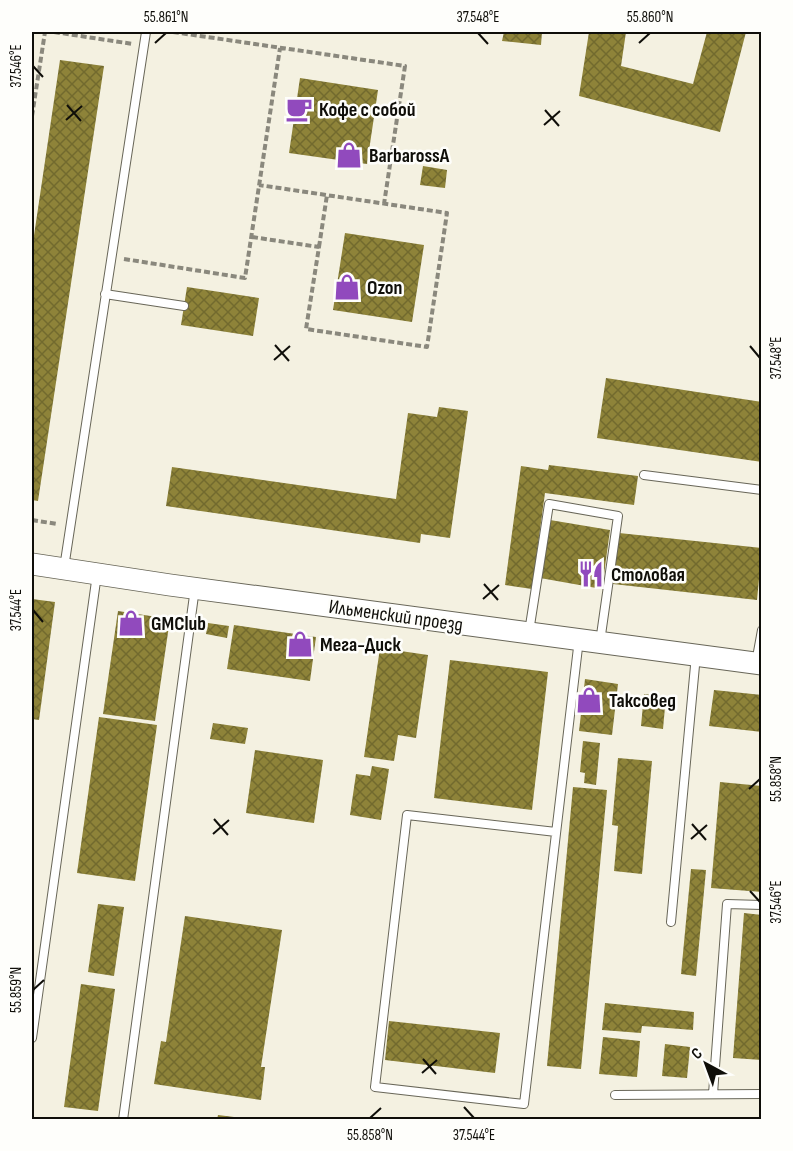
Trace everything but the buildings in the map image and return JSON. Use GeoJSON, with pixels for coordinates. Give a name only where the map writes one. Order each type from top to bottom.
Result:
{"type":"FeatureCollection","features":[{"type":"Feature","properties":{"kind":"street","name":"Ильменский проезд"},"geometry":{"type":"LineString","coordinates":[[32,564],[759,664]]}},
{"type":"Feature","properties":{"kind":"lane"},"geometry":{"type":"LineString","coordinates":[[63,569],[146,32]]}},
{"type":"Feature","properties":{"kind":"lane"},"geometry":{"type":"LineString","coordinates":[[105,294],[184,306]]}},
{"type":"Feature","properties":{"kind":"lane"},"geometry":{"type":"LineString","coordinates":[[644,475],[762,490]]}},
{"type":"Feature","properties":{"kind":"lane"},"geometry":{"type":"LineString","coordinates":[[529,633],[549,504],[618,516],[600,642]]}},
{"type":"Feature","properties":{"kind":"lane"},"geometry":{"type":"LineString","coordinates":[[32,1038],[97,574]]}},
{"type":"Feature","properties":{"kind":"lane"},"geometry":{"type":"LineString","coordinates":[[123,1119],[196,588]]}},
{"type":"Feature","properties":{"kind":"lane"},"geometry":{"type":"LineString","coordinates":[[759,664],[762,630]]}},
{"type":"Feature","properties":{"kind":"lane"},"geometry":{"type":"LineString","coordinates":[[556,832],[407,815],[375,1087],[524,1104],[579,639]]}},
{"type":"Feature","properties":{"kind":"lane"},"geometry":{"type":"LineString","coordinates":[[671,922],[696,655]]}},
{"type":"Feature","properties":{"kind":"lane"},"geometry":{"type":"LineString","coordinates":[[713,1094],[727,904],[762,905]]}},
{"type":"Feature","properties":{"kind":"lane"},"geometry":{"type":"LineString","coordinates":[[615,1095],[762,1094]]}},
{"type":"Feature","properties":{"kind":"path"},"geometry":{"type":"LineString","coordinates":[[32,122],[45,32]]}},
{"type":"Feature","properties":{"kind":"path"},"geometry":{"type":"LineString","coordinates":[[54,32],[143,46]]}},
{"type":"Feature","properties":{"kind":"path"},"geometry":{"type":"LineString","coordinates":[[173,32],[405,66],[384,204]]}},
{"type":"Feature","properties":{"kind":"path"},"geometry":{"type":"LineString","coordinates":[[111,258],[245,278],[280,48]]}},
{"type":"Feature","properties":{"kind":"path"},"geometry":{"type":"LineString","coordinates":[[260,185],[327,195],[384,204],[447,213],[427,347],[306,329],[327,195]]}},
{"type":"Feature","properties":{"kind":"path"},"geometry":{"type":"LineString","coordinates":[[252,237],[319,247]]}},
{"type":"Feature","properties":{"kind":"path"},"geometry":{"type":"LineString","coordinates":[[32,520],[70,526]]}},
{"type":"Feature","properties":{"kind":"place","name":"Кофе с собой"},"geometry":{"type":"Point","coordinates":[299,109]}},
{"type":"Feature","properties":{"kind":"place","name":"BarbarossA"},"geometry":{"type":"Point","coordinates":[349,155]}},
{"type":"Feature","properties":{"kind":"place","name":"Ozon"},"geometry":{"type":"Point","coordinates":[347,287]}},
{"type":"Feature","properties":{"kind":"place","name":"Столовая"},"geometry":{"type":"Point","coordinates":[591,574]}},
{"type":"Feature","properties":{"kind":"place","name":"GMClub"},"geometry":{"type":"Point","coordinates":[131,623]}},
{"type":"Feature","properties":{"kind":"place","name":"Мега-Диск"},"geometry":{"type":"Point","coordinates":[300,644]}},
{"type":"Feature","properties":{"kind":"place","name":"Таксовед"},"geometry":{"type":"Point","coordinates":[589,700]}}]}
